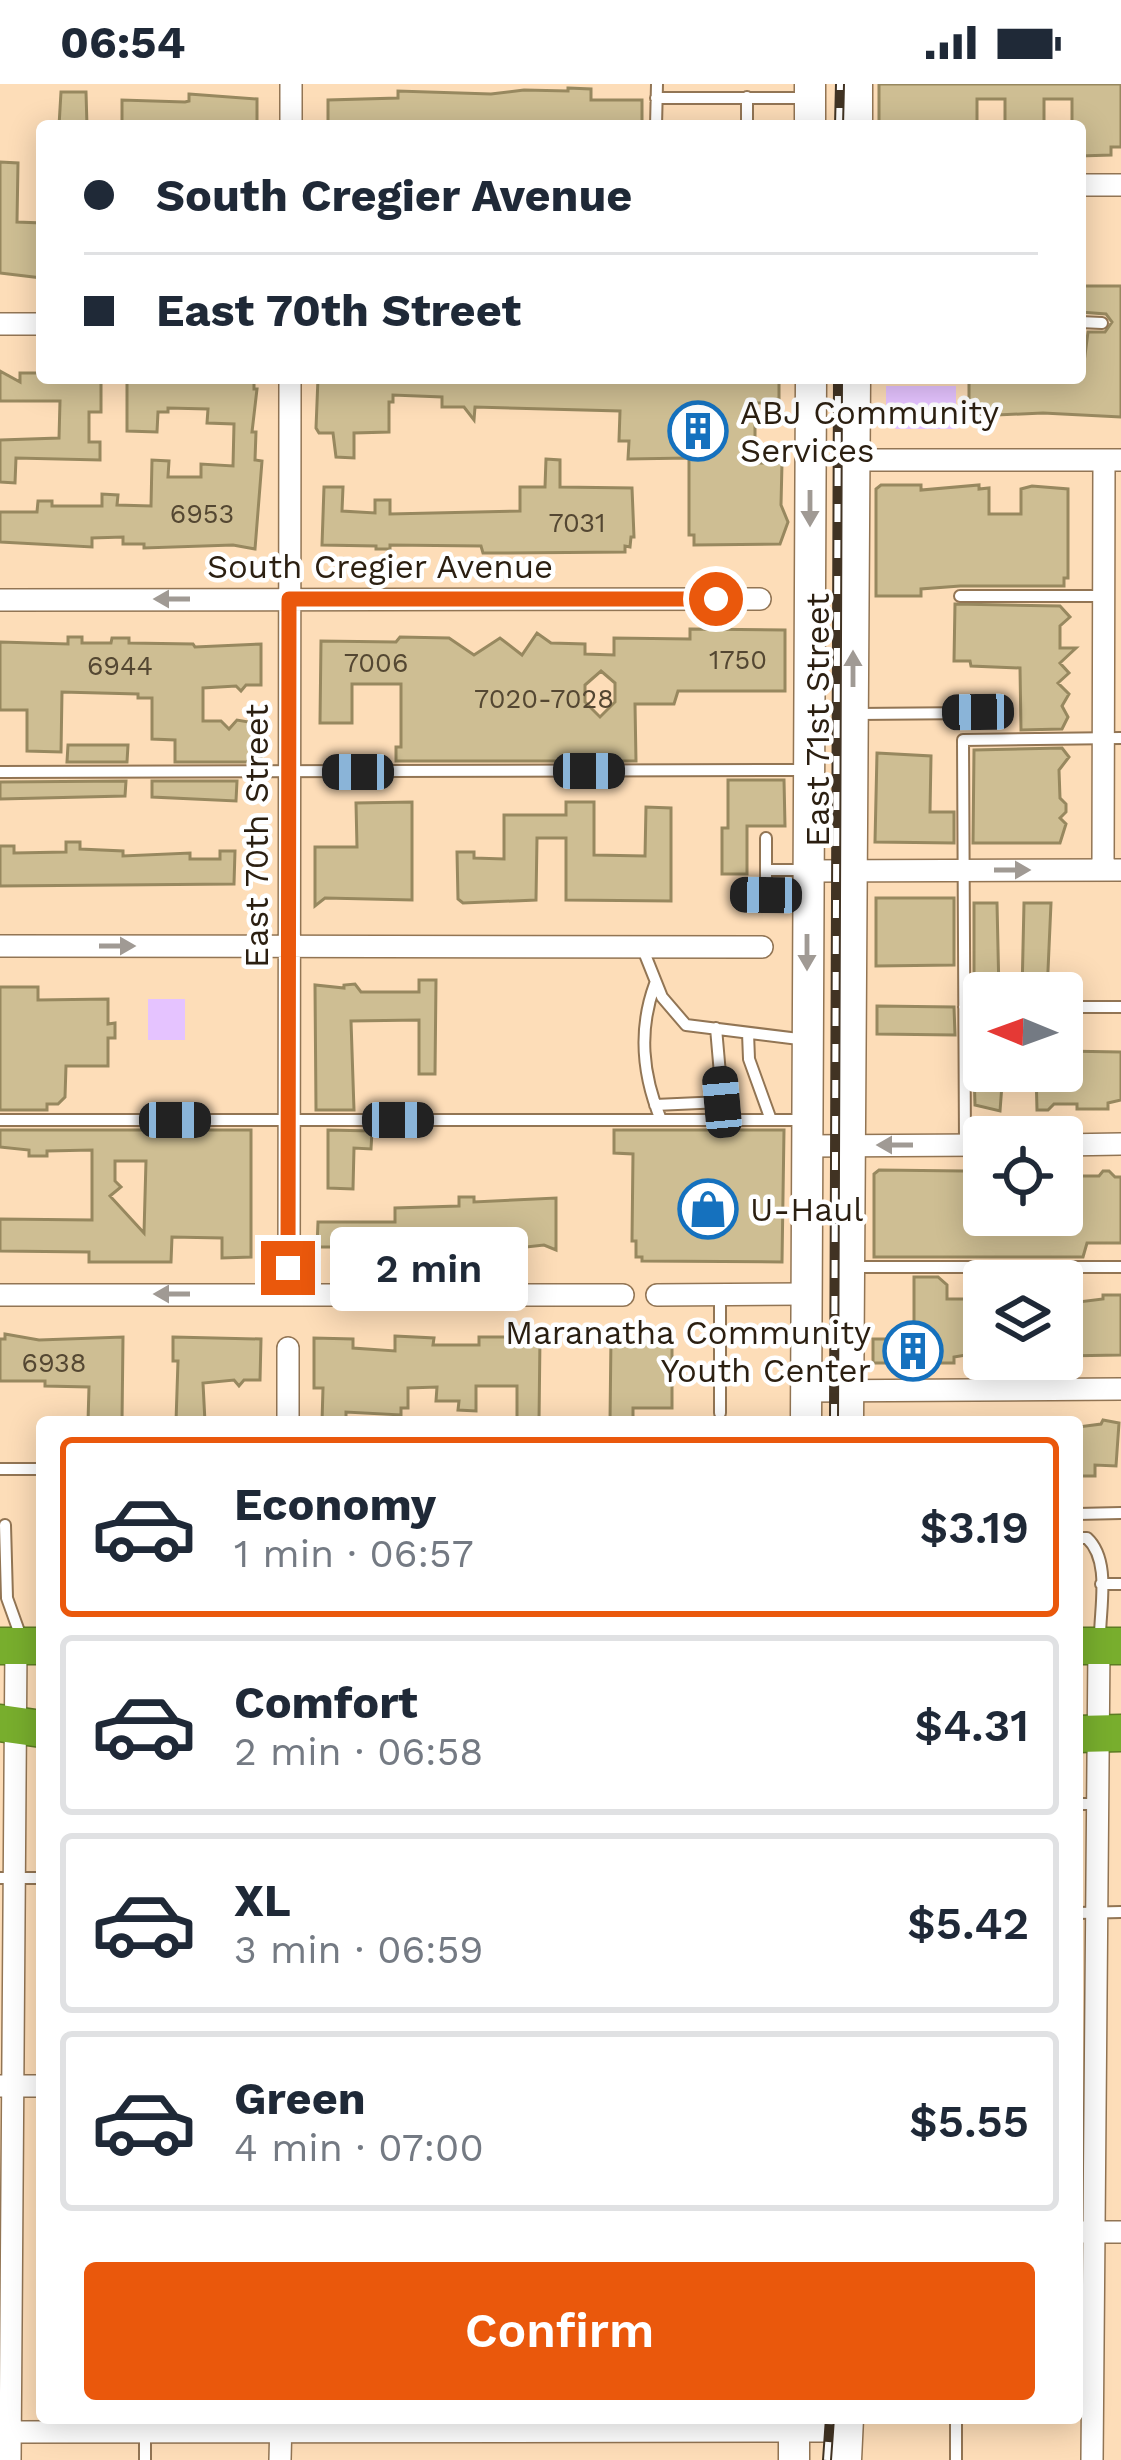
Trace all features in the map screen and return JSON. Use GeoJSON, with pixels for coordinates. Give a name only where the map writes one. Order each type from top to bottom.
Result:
{"type":"FeatureCollection","features":[{"type":"Feature","properties":{"kind":"main road"},"geometry":{"type":"LineString","coordinates":[[857,84],[857,120]]}},
{"type":"Feature","properties":{"kind":"main road","name":"East 71st Street"},"geometry":{"type":"LineString","coordinates":[[806,1407],[811,384]]}},
{"type":"Feature","properties":{"kind":"main road","name":"East 71st Street"},"geometry":{"type":"LineString","coordinates":[[848,1416],[854,384]]}},
{"type":"Feature","properties":{"kind":"street"},"geometry":{"type":"LineString","coordinates":[[291,84],[291,120]]}},
{"type":"Feature","properties":{"kind":"street"},"geometry":{"type":"LineString","coordinates":[[1086,185],[1121,185]]}},
{"type":"Feature","properties":{"kind":"street"},"geometry":{"type":"LineString","coordinates":[[0,324],[36,323]]}},
{"type":"Feature","properties":{"kind":"street","name":"East 70th Street"},"geometry":{"type":"LineString","coordinates":[[289,1294],[290,384]]}},
{"type":"Feature","properties":{"kind":"street"},"geometry":{"type":"LineString","coordinates":[[808,871],[1112,870],[1109,599],[1113,460],[854,460]]}},
{"type":"Feature","properties":{"kind":"street","name":"South Cregier Avenue"},"geometry":{"type":"LineString","coordinates":[[0,600],[760,599]]}},
{"type":"Feature","properties":{"kind":"street"},"geometry":{"type":"LineString","coordinates":[[809,600],[853,600]]}},
{"type":"Feature","properties":{"kind":"street"},"geometry":{"type":"LineString","coordinates":[[0,946],[762,947]]}},
{"type":"Feature","properties":{"kind":"street"},"geometry":{"type":"LineString","coordinates":[[806,1133],[850,1146],[963,1145]]}},
{"type":"Feature","properties":{"kind":"street"},"geometry":{"type":"LineString","coordinates":[[1083,1145],[1121,1144]]}},
{"type":"Feature","properties":{"kind":"street"},"geometry":{"type":"LineString","coordinates":[[657,1295],[806,1294]]}},
{"type":"Feature","properties":{"kind":"street"},"geometry":{"type":"LineString","coordinates":[[0,1295],[623,1295]]}},
{"type":"Feature","properties":{"kind":"street"},"geometry":{"type":"LineString","coordinates":[[288,1416],[289,1348]]}},
{"type":"Feature","properties":{"kind":"street"},"geometry":{"type":"LineString","coordinates":[[806,1407],[848,1390],[1121,1389]]}},
{"type":"Feature","properties":{"kind":"street"},"geometry":{"type":"LineString","coordinates":[[10,2460],[5,2432],[7,1878],[20,1646]]}},
{"type":"Feature","properties":{"kind":"street"},"geometry":{"type":"LineString","coordinates":[[1092,2460],[1086,2232],[1087,1912],[1088,1804],[1099,1733],[1099,1646]]}},
{"type":"Feature","properties":{"kind":"street"},"geometry":{"type":"LineString","coordinates":[[5,2086],[36,2086]]}},
{"type":"Feature","properties":{"kind":"street"},"geometry":{"type":"LineString","coordinates":[[1086,2232],[1121,2232]]}},
{"type":"Feature","properties":{"kind":"street"},"geometry":{"type":"LineString","coordinates":[[5,2432],[280,2425],[847,2436]]}},
{"type":"Feature","properties":{"kind":"street"},"geometry":{"type":"LineString","coordinates":[[280,2425],[280,2460]]}},
{"type":"Feature","properties":{"kind":"lane"},"geometry":{"type":"LineString","coordinates":[[656,91],[810,102]]}},
{"type":"Feature","properties":{"kind":"lane"},"geometry":{"type":"LineString","coordinates":[[747,98],[747,120]]}},
{"type":"Feature","properties":{"kind":"lane"},"geometry":{"type":"LineString","coordinates":[[1086,322],[1102,323]]}},
{"type":"Feature","properties":{"kind":"lane"},"geometry":{"type":"LineString","coordinates":[[960,596],[1109,599]]}},
{"type":"Feature","properties":{"kind":"lane"},"geometry":{"type":"LineString","coordinates":[[853,714],[978,712]]}},
{"type":"Feature","properties":{"kind":"lane"},"geometry":{"type":"LineString","coordinates":[[964,972],[963,740],[1112,738]]}},
{"type":"Feature","properties":{"kind":"lane"},"geometry":{"type":"LineString","coordinates":[[0,772],[808,770]]}},
{"type":"Feature","properties":{"kind":"lane"},"geometry":{"type":"LineString","coordinates":[[737,895],[766,895],[766,838]]}},
{"type":"Feature","properties":{"kind":"lane"},"geometry":{"type":"LineString","coordinates":[[766,870],[808,871]]}},
{"type":"Feature","properties":{"kind":"lane"},"geometry":{"type":"LineString","coordinates":[[642,947],[655,983],[686,1025],[808,1040]]}},
{"type":"Feature","properties":{"kind":"lane"},"geometry":{"type":"LineString","coordinates":[[655,983],[642,1018],[649,1091],[661,1120]]}},
{"type":"Feature","properties":{"kind":"lane"},"geometry":{"type":"LineString","coordinates":[[1083,1007],[1121,1006]]}},
{"type":"Feature","properties":{"kind":"lane"},"geometry":{"type":"LineString","coordinates":[[716,1028],[724,1120]]}},
{"type":"Feature","properties":{"kind":"lane"},"geometry":{"type":"LineString","coordinates":[[748,1033],[748,1059],[771,1120]]}},
{"type":"Feature","properties":{"kind":"lane"},"geometry":{"type":"LineString","coordinates":[[655,1105],[722,1102]]}},
{"type":"Feature","properties":{"kind":"lane"},"geometry":{"type":"LineString","coordinates":[[0,1120],[771,1120],[806,1133]]}},
{"type":"Feature","properties":{"kind":"lane"},"geometry":{"type":"LineString","coordinates":[[849,1267],[1121,1267]]}},
{"type":"Feature","properties":{"kind":"lane"},"geometry":{"type":"LineString","coordinates":[[720,1294],[720,1413]]}},
{"type":"Feature","properties":{"kind":"lane"},"geometry":{"type":"LineString","coordinates":[[0,1468],[36,1468]]}},
{"type":"Feature","properties":{"kind":"lane"},"geometry":{"type":"LineString","coordinates":[[1083,1514],[1121,1514]]}},
{"type":"Feature","properties":{"kind":"lane"},"geometry":{"type":"LineString","coordinates":[[5,1525],[7,1598],[20,1646]]}},
{"type":"Feature","properties":{"kind":"lane"},"geometry":{"type":"LineString","coordinates":[[1083,1538],[1097,1547],[1099,1646]]}},
{"type":"Feature","properties":{"kind":"lane"},"geometry":{"type":"LineString","coordinates":[[1101,1584],[1121,1584]]}},
{"type":"Feature","properties":{"kind":"lane"},"geometry":{"type":"LineString","coordinates":[[1087,1912],[1121,1912]]}},
{"type":"Feature","properties":{"kind":"lane"},"geometry":{"type":"LineString","coordinates":[[956,2424],[956,2460]]}},
{"type":"Feature","properties":{"kind":"lane"},"geometry":{"type":"LineString","coordinates":[[145,2425],[145,2460]]}},
{"type":"Feature","properties":{"kind":"shaded area"},"geometry":{"type":"Polygon","coordinates":[[[886,386],[956,386],[956,429],[896,429],[886,421],[886,386]]]}},
{"type":"Feature","properties":{"kind":"shaded area"},"geometry":{"type":"Polygon","coordinates":[[[148,999],[185,999],[185,1040],[148,1040],[148,999]]]}},
{"type":"Feature","properties":{"kind":"building"},"geometry":{"type":"Polygon","coordinates":[[[879,84],[1121,84],[1121,147],[1111,147],[1111,155],[1086,156],[1086,120],[1072,120],[1072,99],[1044,99],[1044,120],[1005,120],[1005,99],[977,99],[977,120],[879,120],[879,84]]]}},
{"type":"Feature","properties":{"kind":"building"},"geometry":{"type":"Polygon","coordinates":[[[591,89],[591,100],[642,100],[642,120],[328,120],[328,100],[398,98],[398,91],[591,89]]]}},
{"type":"Feature","properties":{"kind":"building"},"geometry":{"type":"Polygon","coordinates":[[[61,92],[86,92],[87,120],[59,120],[61,92]]]}},
{"type":"Feature","properties":{"kind":"building"},"geometry":{"type":"Polygon","coordinates":[[[189,94],[257,99],[257,120],[122,120],[122,100],[189,101],[189,94]]]}},
{"type":"Feature","properties":{"kind":"building"},"geometry":{"type":"Polygon","coordinates":[[[0,162],[18,163],[17,222],[36,223],[36,277],[0,273],[0,162]]]}},
{"type":"Feature","properties":{"kind":"building"},"geometry":{"type":"Polygon","coordinates":[[[1086,286],[1121,286],[1121,417],[975,416],[975,409],[969,409],[969,384],[1086,384],[1088,332],[1105,332],[1112,322],[1106,314],[1086,312],[1086,286]]]}},
{"type":"Feature","properties":{"kind":"building"},"geometry":{"type":"Polygon","coordinates":[[[0,371],[20,382],[20,373],[36,373],[36,384],[101,384],[101,412],[89,412],[89,442],[100,442],[100,460],[16,458],[15,483],[0,482],[0,440],[59,438],[60,401],[0,401],[0,371]]]}},
{"type":"Feature","properties":{"kind":"building"},"geometry":{"type":"Polygon","coordinates":[[[127,384],[254,384],[252,432],[256,432],[255,460],[262,461],[255,549],[233,545],[144,548],[144,544],[123,544],[123,537],[92,538],[92,547],[0,542],[0,512],[37,512],[38,501],[52,501],[52,506],[102,506],[102,494],[118,495],[117,505],[151,506],[152,460],[169,461],[168,477],[201,477],[201,464],[233,466],[234,424],[207,423],[208,409],[168,408],[168,412],[158,412],[157,432],[127,431],[127,384]]]}},
{"type":"Feature","properties":{"kind":"building"},"geometry":{"type":"Polygon","coordinates":[[[318,384],[779,384],[779,403],[755,403],[755,463],[782,463],[781,505],[788,522],[780,544],[694,545],[694,535],[689,535],[689,458],[628,459],[629,441],[619,441],[620,411],[475,407],[474,420],[464,407],[442,407],[442,397],[393,395],[389,432],[354,433],[354,458],[336,457],[333,433],[319,433],[318,384]]]}},
{"type":"Feature","properties":{"kind":"building"},"geometry":{"type":"Polygon","coordinates":[[[546,459],[560,460],[560,487],[632,488],[634,537],[625,552],[483,553],[481,546],[376,549],[322,545],[324,487],[343,487],[342,511],[375,513],[375,500],[390,500],[390,514],[520,511],[520,487],[545,487],[546,459]]]}},
{"type":"Feature","properties":{"kind":"building"},"geometry":{"type":"Polygon","coordinates":[[[921,485],[921,490],[979,485],[979,489],[989,488],[989,514],[1021,514],[1021,489],[1068,489],[1068,578],[1064,586],[960,586],[921,589],[921,596],[876,596],[876,489],[921,485]]]}},
{"type":"Feature","properties":{"kind":"building"},"geometry":{"type":"Polygon","coordinates":[[[955,604],[1060,606],[1070,617],[1060,626],[1060,648],[1076,648],[1060,663],[1069,673],[1058,683],[1069,694],[1062,706],[1068,717],[1062,729],[1021,730],[1020,668],[954,661],[955,604]]]}},
{"type":"Feature","properties":{"kind":"building"},"geometry":{"type":"Polygon","coordinates":[[[690,629],[785,630],[785,691],[678,691],[674,704],[635,704],[636,761],[396,761],[396,747],[401,747],[401,684],[352,684],[352,723],[320,723],[321,641],[449,638],[474,655],[500,638],[522,655],[537,633],[551,643],[585,644],[585,654],[614,655],[614,638],[690,639],[690,629]],[[601,671],[585,685],[585,702],[600,717],[615,702],[615,683],[601,671]]]}},
{"type":"Feature","properties":{"kind":"building"},"geometry":{"type":"Polygon","coordinates":[[[68,637],[82,637],[82,643],[129,638],[129,643],[195,647],[261,644],[261,685],[246,685],[241,691],[236,686],[203,688],[203,721],[221,721],[229,729],[237,720],[261,724],[261,762],[175,762],[175,740],[152,739],[152,698],[138,698],[138,694],[62,692],[61,752],[27,751],[27,710],[0,710],[0,642],[68,644],[68,637]]]}},
{"type":"Feature","properties":{"kind":"building"},"geometry":{"type":"Polygon","coordinates":[[[68,745],[128,745],[127,762],[67,762],[68,745]]]}},
{"type":"Feature","properties":{"kind":"building"},"geometry":{"type":"Polygon","coordinates":[[[1062,748],[1069,757],[1059,770],[1060,798],[1066,804],[1060,818],[1066,824],[1060,843],[973,843],[974,750],[1062,748]]]}},
{"type":"Feature","properties":{"kind":"building"},"geometry":{"type":"Polygon","coordinates":[[[877,753],[931,756],[930,812],[954,812],[954,843],[875,842],[877,753]]]}},
{"type":"Feature","properties":{"kind":"building"},"geometry":{"type":"Polygon","coordinates":[[[728,780],[784,780],[785,826],[747,826],[747,874],[722,874],[728,780]]]}},
{"type":"Feature","properties":{"kind":"building"},"geometry":{"type":"Polygon","coordinates":[[[126,781],[125,796],[0,799],[0,782],[126,781]]]}},
{"type":"Feature","properties":{"kind":"building"},"geometry":{"type":"Polygon","coordinates":[[[152,781],[237,781],[236,801],[152,797],[152,781]]]}},
{"type":"Feature","properties":{"kind":"building"},"geometry":{"type":"Polygon","coordinates":[[[412,802],[412,900],[325,898],[315,906],[315,847],[357,847],[356,803],[412,802]]]}},
{"type":"Feature","properties":{"kind":"building"},"geometry":{"type":"Polygon","coordinates":[[[566,802],[594,802],[594,855],[645,856],[646,807],[671,808],[671,901],[566,900],[566,838],[537,838],[536,900],[463,903],[458,899],[457,852],[504,859],[504,815],[566,815],[566,802]]]}},
{"type":"Feature","properties":{"kind":"building"},"geometry":{"type":"Polygon","coordinates":[[[66,842],[80,842],[80,849],[123,851],[123,856],[190,853],[190,859],[220,859],[220,851],[235,851],[234,884],[0,886],[0,846],[14,846],[14,853],[66,852],[66,842]]]}},
{"type":"Feature","properties":{"kind":"building"},"geometry":{"type":"Polygon","coordinates":[[[876,898],[954,898],[954,965],[876,966],[876,898]]]}},
{"type":"Feature","properties":{"kind":"building"},"geometry":{"type":"Polygon","coordinates":[[[974,903],[997,903],[999,972],[974,972],[974,903]]]}},
{"type":"Feature","properties":{"kind":"building"},"geometry":{"type":"Polygon","coordinates":[[[1024,903],[1051,903],[1048,972],[1022,972],[1024,903]]]}},
{"type":"Feature","properties":{"kind":"building"},"geometry":{"type":"Polygon","coordinates":[[[419,980],[436,980],[435,1074],[419,1074],[419,1020],[351,1021],[354,1110],[316,1110],[315,985],[344,988],[355,984],[361,992],[419,992],[419,980]]]}},
{"type":"Feature","properties":{"kind":"building"},"geometry":{"type":"Polygon","coordinates":[[[0,987],[38,987],[38,1000],[108,999],[108,1024],[115,1023],[115,1038],[108,1038],[108,1066],[66,1066],[65,1097],[58,1104],[47,1104],[47,1110],[0,1110],[0,987]]]}},
{"type":"Feature","properties":{"kind":"building"},"geometry":{"type":"Polygon","coordinates":[[[877,1006],[954,1007],[955,1035],[877,1034],[877,1006]]]}},
{"type":"Feature","properties":{"kind":"building"},"geometry":{"type":"Polygon","coordinates":[[[1083,1051],[1121,1052],[1121,1100],[1108,1103],[1108,1109],[1054,1104],[1048,1110],[1037,1110],[1037,1092],[1083,1092],[1083,1051]]]}},
{"type":"Feature","properties":{"kind":"building"},"geometry":{"type":"Polygon","coordinates":[[[975,1092],[1001,1092],[1000,1111],[975,1105],[975,1092]]]}},
{"type":"Feature","properties":{"kind":"building"},"geometry":{"type":"Polygon","coordinates":[[[0,1130],[251,1130],[251,1257],[222,1258],[222,1238],[172,1237],[171,1262],[89,1262],[89,1252],[0,1251],[0,1219],[92,1220],[92,1150],[29,1156],[29,1150],[0,1147],[0,1130]],[[115,1161],[115,1181],[121,1187],[110,1196],[144,1233],[146,1161],[115,1161]]]}},
{"type":"Feature","properties":{"kind":"building"},"geometry":{"type":"Polygon","coordinates":[[[328,1130],[372,1131],[371,1149],[354,1148],[353,1189],[328,1188],[328,1130]]]}},
{"type":"Feature","properties":{"kind":"building","name":"U-Haul"},"geometry":{"type":"Polygon","coordinates":[[[614,1130],[784,1130],[782,1262],[642,1261],[636,1257],[633,1154],[614,1153],[614,1130]]]}},
{"type":"Feature","properties":{"kind":"building"},"geometry":{"type":"Polygon","coordinates":[[[879,1170],[963,1171],[963,1236],[1083,1236],[1083,1176],[1109,1171],[1121,1177],[1121,1243],[1087,1243],[1083,1257],[874,1257],[874,1174],[879,1170]]]}},
{"type":"Feature","properties":{"kind":"building"},"geometry":{"type":"Polygon","coordinates":[[[459,1197],[474,1197],[474,1202],[556,1198],[556,1250],[544,1245],[500,1250],[500,1245],[456,1245],[456,1241],[391,1243],[382,1252],[367,1252],[367,1247],[317,1247],[318,1222],[395,1222],[395,1208],[459,1206],[459,1197]]]}},
{"type":"Feature","properties":{"kind":"building"},"geometry":{"type":"Polygon","coordinates":[[[914,1277],[938,1277],[947,1285],[947,1299],[963,1299],[963,1356],[954,1357],[954,1363],[873,1363],[873,1339],[914,1339],[914,1277]]]}},
{"type":"Feature","properties":{"kind":"building"},"geometry":{"type":"Polygon","coordinates":[[[1103,1295],[1121,1295],[1121,1355],[1083,1356],[1083,1301],[1103,1299],[1103,1295]]]}},
{"type":"Feature","properties":{"kind":"building"},"geometry":{"type":"Polygon","coordinates":[[[5,1334],[39,1340],[123,1337],[122,1416],[88,1416],[89,1387],[0,1381],[0,1339],[5,1334]]]}},
{"type":"Feature","properties":{"kind":"building"},"geometry":{"type":"Polygon","coordinates":[[[395,1336],[434,1338],[433,1345],[479,1345],[479,1337],[540,1337],[539,1416],[517,1416],[517,1386],[476,1386],[476,1411],[458,1410],[459,1401],[436,1401],[437,1387],[408,1388],[408,1408],[401,1408],[401,1415],[346,1412],[346,1416],[322,1416],[323,1388],[314,1388],[314,1338],[353,1339],[353,1348],[395,1351],[395,1336]]]}},
{"type":"Feature","properties":{"kind":"building"},"geometry":{"type":"Polygon","coordinates":[[[173,1337],[261,1339],[260,1380],[244,1380],[239,1386],[234,1380],[203,1383],[205,1416],[176,1416],[178,1361],[173,1361],[173,1337]]]}},
{"type":"Feature","properties":{"kind":"building"},"geometry":{"type":"Polygon","coordinates":[[[611,1337],[672,1339],[672,1408],[633,1408],[633,1416],[610,1416],[611,1337]]]}},
{"type":"Feature","properties":{"kind":"building"},"geometry":{"type":"Polygon","coordinates":[[[1103,1420],[1119,1423],[1116,1466],[1095,1465],[1095,1476],[1083,1476],[1083,1426],[1103,1420]]]}},
{"type":"Feature","properties":{"kind":"railway"},"geometry":{"type":"LineString","coordinates":[[839,120],[840,84]]}},
{"type":"Feature","properties":{"kind":"railway"},"geometry":{"type":"LineString","coordinates":[[834,1416],[838,384]]}},
{"type":"Feature","properties":{"kind":"railway"},"geometry":{"type":"LineString","coordinates":[[827,2460],[830,2424]]}},
{"type":"Feature","properties":{"kind":"place","name":"ABJ Community Services"},"geometry":{"type":"Point","coordinates":[698,431]}},
{"type":"Feature","properties":{"kind":"place","name":"U-Haul"},"geometry":{"type":"Point","coordinates":[708,1209]}},
{"type":"Feature","properties":{"kind":"place","name":"Maranatha Community Youth Center"},"geometry":{"type":"Point","coordinates":[913,1351]}},
{"type":"Feature","properties":{"kind":"route"},"geometry":{"type":"LineString","coordinates":[[288,1268],[289,599],[716,599]]}}]}
